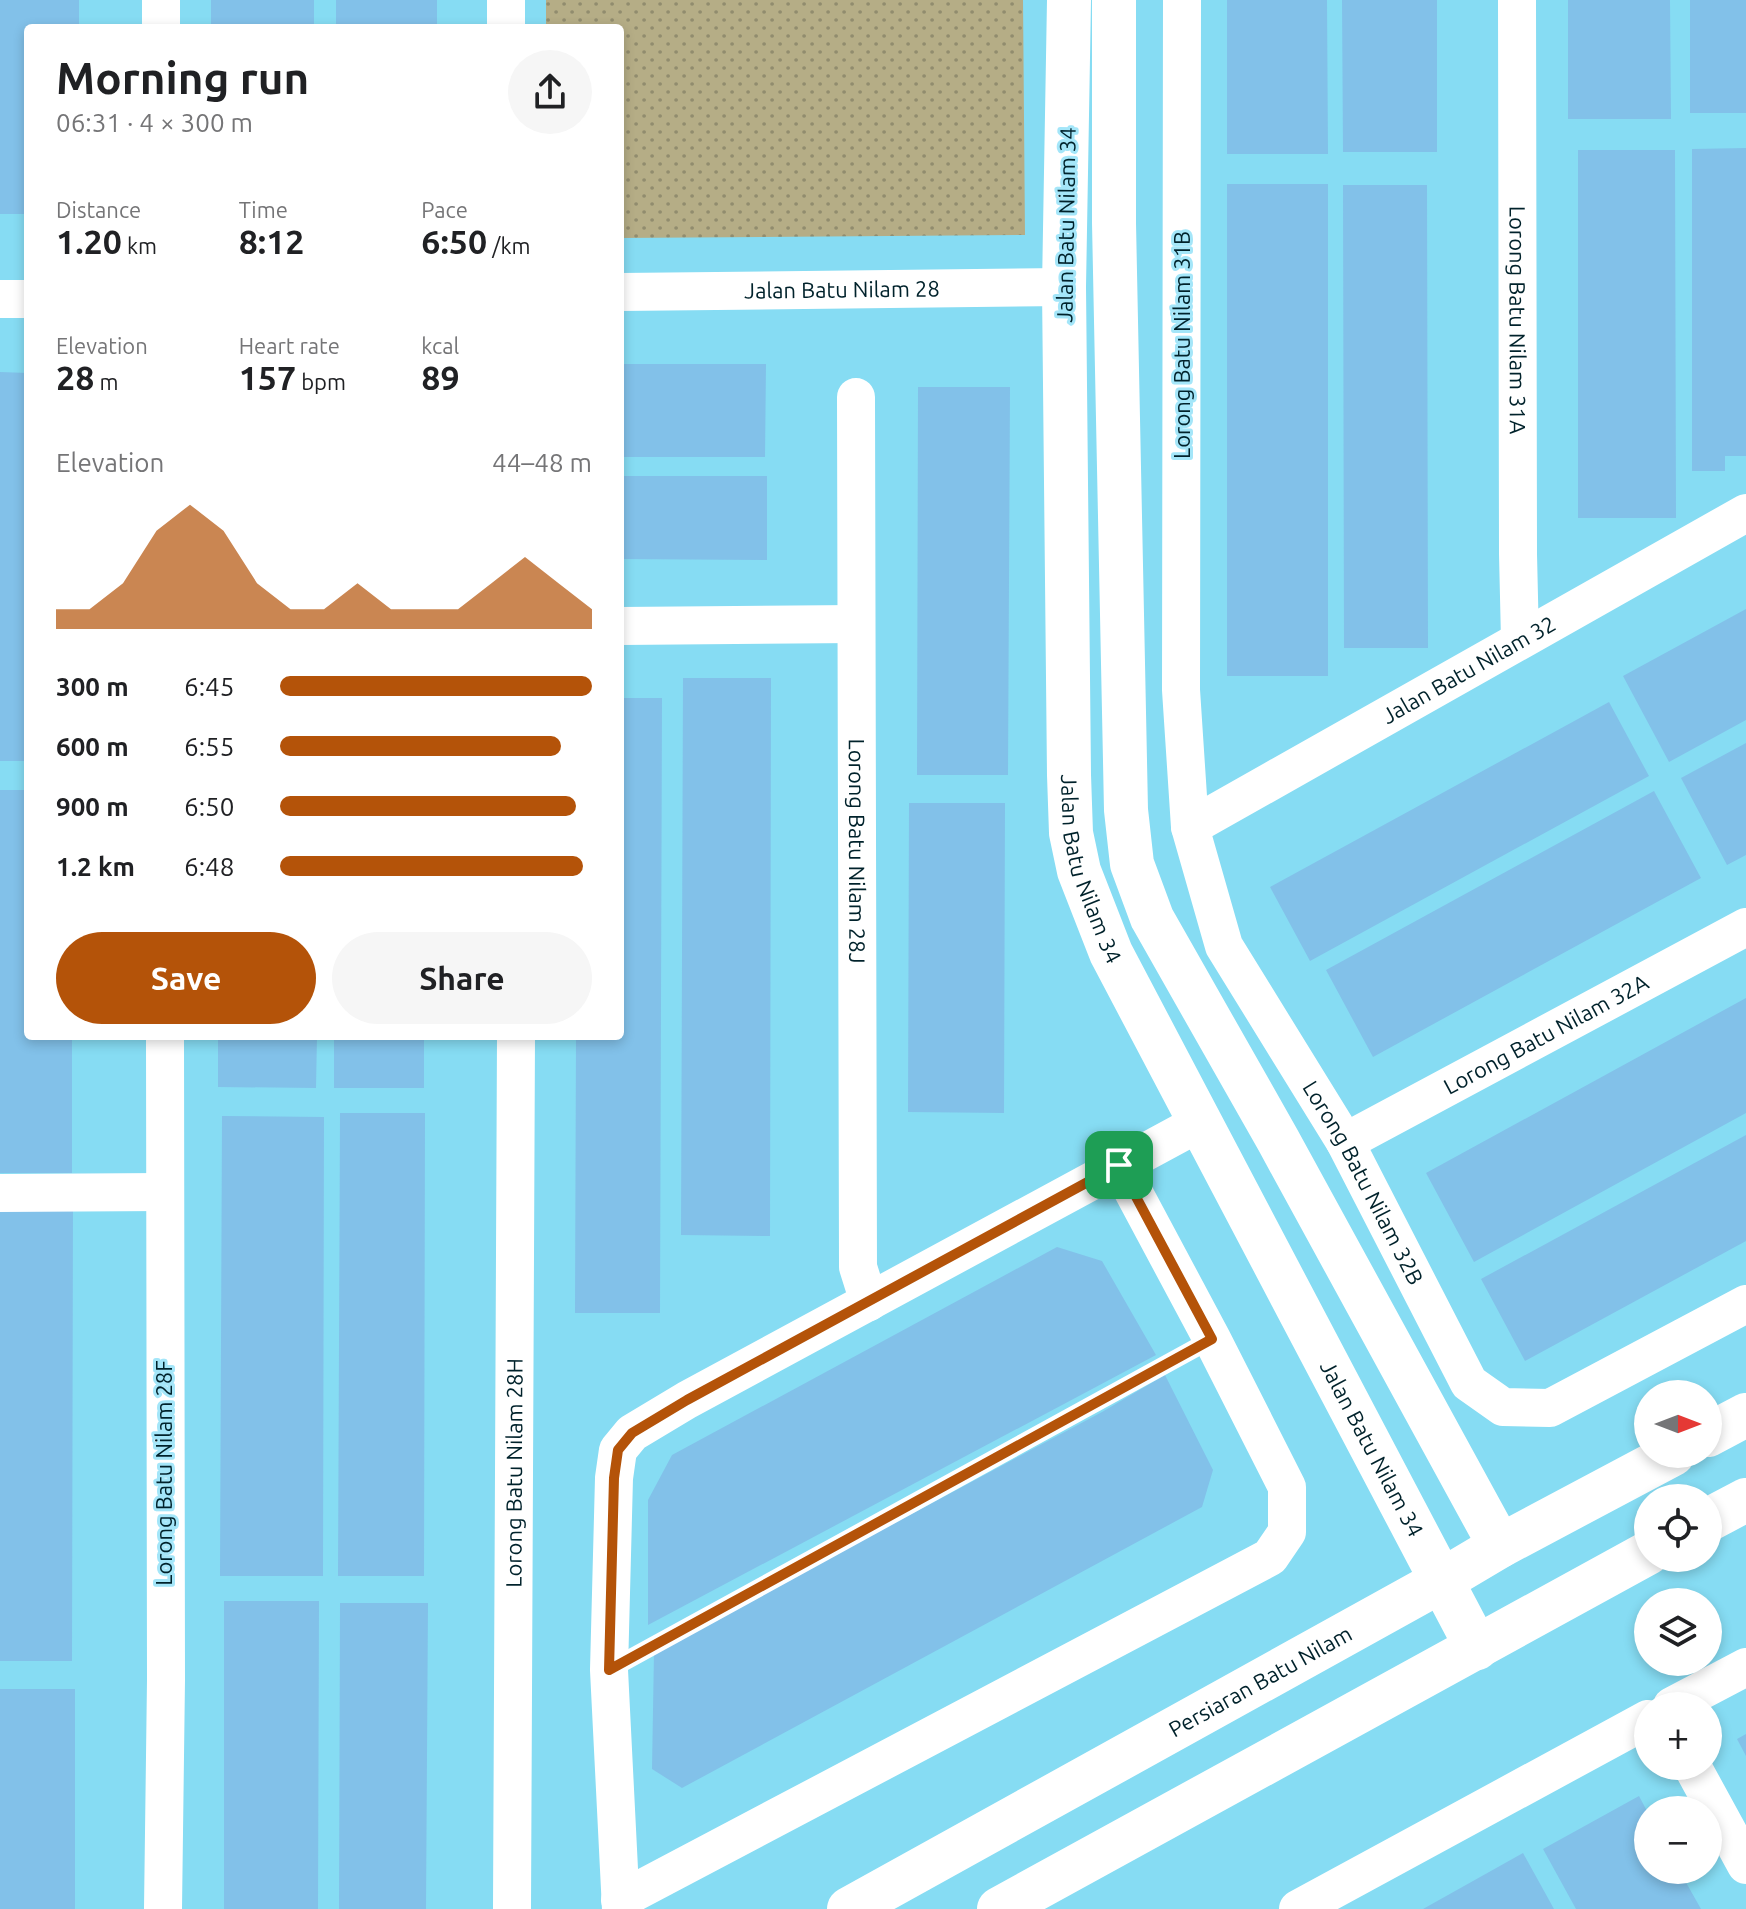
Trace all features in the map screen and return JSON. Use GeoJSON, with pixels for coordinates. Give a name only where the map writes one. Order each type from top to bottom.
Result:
{"type":"FeatureCollection","features":[{"type":"Feature","properties":{"kind":"street"},"geometry":{"type":"LineString","coordinates":[[161,0],[161,24]]}},
{"type":"Feature","properties":{"kind":"street"},"geometry":{"type":"LineString","coordinates":[[506,0],[506,24]]}},
{"type":"Feature","properties":{"kind":"street","name":"Jalan Batu Nilam 34"},"geometry":{"type":"LineString","coordinates":[[1069,0],[1064,287],[1071,833],[1079,871],[1111,953],[1477,1648]]}},
{"type":"Feature","properties":{"kind":"street","name":"Jalan Batu Nilam 34"},"geometry":{"type":"LineString","coordinates":[[1114,0],[1114,223],[1126,810],[1132,864],[1152,918],[1278,1140],[1500,1546]]}},
{"type":"Feature","properties":{"kind":"street","name":"Lorong Batu Nilam 31B"},"geometry":{"type":"LineString","coordinates":[[1181,690],[1182,0]]}},
{"type":"Feature","properties":{"kind":"street","name":"Lorong Batu Nilam 31A"},"geometry":{"type":"LineString","coordinates":[[1517,0],[1520,640]]}},
{"type":"Feature","properties":{"kind":"street"},"geometry":{"type":"LineString","coordinates":[[1114,223],[1064,287],[1119,364]]}},
{"type":"Feature","properties":{"kind":"street","name":"Jalan Batu Nilam 28"},"geometry":{"type":"LineString","coordinates":[[624,292],[1064,287]]}},
{"type":"Feature","properties":{"kind":"street"},"geometry":{"type":"LineString","coordinates":[[0,299],[24,299]]}},
{"type":"Feature","properties":{"kind":"street","name":"Lorong Batu Nilam 28J"},"geometry":{"type":"LineString","coordinates":[[856,397],[858,1267],[869,1302]]}},
{"type":"Feature","properties":{"kind":"street","name":"Jalan Batu Nilam 32"},"geometry":{"type":"LineString","coordinates":[[1190,827],[1746,513]]}},
{"type":"Feature","properties":{"kind":"street"},"geometry":{"type":"LineString","coordinates":[[624,626],[856,624]]}},
{"type":"Feature","properties":{"kind":"street","name":"Lorong Batu Nilam 32B"},"geometry":{"type":"LineString","coordinates":[[1181,690],[1190,827],[1224,946],[1345,1142],[1469,1383],[1503,1407],[1550,1408],[1746,1304]]}},
{"type":"Feature","properties":{"kind":"street","name":"Lorong Batu Nilam 32A"},"geometry":{"type":"LineString","coordinates":[[1345,1142],[1746,927]]}},
{"type":"Feature","properties":{"kind":"street","name":"Lorong Batu Nilam 28F"},"geometry":{"type":"LineString","coordinates":[[163,1909],[166,1680],[165,1040]]}},
{"type":"Feature","properties":{"kind":"street","name":"Lorong Batu Nilam 28H"},"geometry":{"type":"LineString","coordinates":[[512,1909],[516,1040]]}},
{"type":"Feature","properties":{"kind":"street"},"geometry":{"type":"LineString","coordinates":[[1199,1123],[1224,1046]]}},
{"type":"Feature","properties":{"kind":"street"},"geometry":{"type":"LineString","coordinates":[[1119,1165],[1287,1487],[1287,1532],[1270,1557],[621,1904],[609,1670],[614,1478],[618,1450],[632,1433],[687,1400],[1119,1165],[1199,1123],[1278,1140]]}},
{"type":"Feature","properties":{"kind":"street"},"geometry":{"type":"LineString","coordinates":[[0,1193],[164,1192]]}},
{"type":"Feature","properties":{"kind":"street"},"geometry":{"type":"LineString","coordinates":[[1722,1428],[1746,1415]]}},
{"type":"Feature","properties":{"kind":"street","name":"Persiaran Batu Nilam"},"geometry":{"type":"LineString","coordinates":[[849,1909],[1500,1546],[1647,1468]]}},
{"type":"Feature","properties":{"kind":"street"},"geometry":{"type":"LineString","coordinates":[[1722,1513],[1746,1500]]}},
{"type":"Feature","properties":{"kind":"street"},"geometry":{"type":"LineString","coordinates":[[999,1909],[1634,1561]]}},
{"type":"Feature","properties":{"kind":"street"},"geometry":{"type":"LineString","coordinates":[[1699,1692],[1746,1667]]}},
{"type":"Feature","properties":{"kind":"street"},"geometry":{"type":"LineString","coordinates":[[1298,1909],[1346,1898],[1634,1727]]}},
{"type":"Feature","properties":{"kind":"street"},"geometry":{"type":"LineString","coordinates":[[1700,1780],[1746,1865]]}},
{"type":"Feature","properties":{"kind":"lane"},"geometry":{"type":"LineString","coordinates":[[609,1670],[1212,1339]]}},
{"type":"Feature","properties":{"kind":"shaded area"},"geometry":{"type":"Polygon","coordinates":[[[546,0],[1023,0],[1025,235],[624,238],[624,24],[546,24],[546,0]]]}},
{"type":"Feature","properties":{"kind":"building"},"geometry":{"type":"Polygon","coordinates":[[[0,0],[79,0],[79,24],[24,24],[24,214],[0,214],[0,0]]]}},
{"type":"Feature","properties":{"kind":"building"},"geometry":{"type":"Polygon","coordinates":[[[211,0],[314,0],[314,24],[211,24],[211,0]]]}},
{"type":"Feature","properties":{"kind":"building"},"geometry":{"type":"Polygon","coordinates":[[[336,0],[437,0],[437,24],[336,24],[336,0]]]}},
{"type":"Feature","properties":{"kind":"building"},"geometry":{"type":"Polygon","coordinates":[[[1227,0],[1327,0],[1328,154],[1227,154],[1227,0]]]}},
{"type":"Feature","properties":{"kind":"building"},"geometry":{"type":"Polygon","coordinates":[[[1342,0],[1437,0],[1437,152],[1343,152],[1342,0]]]}},
{"type":"Feature","properties":{"kind":"building"},"geometry":{"type":"Polygon","coordinates":[[[1568,0],[1670,0],[1671,119],[1568,119],[1568,0]]]}},
{"type":"Feature","properties":{"kind":"building"},"geometry":{"type":"Polygon","coordinates":[[[1690,0],[1746,0],[1746,113],[1690,113],[1690,0]]]}},
{"type":"Feature","properties":{"kind":"building"},"geometry":{"type":"Polygon","coordinates":[[[1746,148],[1746,456],[1725,456],[1725,471],[1692,471],[1692,149],[1746,148]]]}},
{"type":"Feature","properties":{"kind":"building"},"geometry":{"type":"Polygon","coordinates":[[[1578,150],[1675,150],[1676,518],[1578,518],[1578,150]]]}},
{"type":"Feature","properties":{"kind":"building"},"geometry":{"type":"Polygon","coordinates":[[[1227,184],[1328,184],[1328,676],[1227,676],[1227,184]]]}},
{"type":"Feature","properties":{"kind":"building"},"geometry":{"type":"Polygon","coordinates":[[[1343,185],[1427,185],[1428,648],[1344,648],[1343,185]]]}},
{"type":"Feature","properties":{"kind":"building"},"geometry":{"type":"Polygon","coordinates":[[[624,364],[766,364],[765,457],[624,457],[624,364]]]}},
{"type":"Feature","properties":{"kind":"building"},"geometry":{"type":"Polygon","coordinates":[[[0,372],[24,373],[24,761],[0,761],[0,372]]]}},
{"type":"Feature","properties":{"kind":"building"},"geometry":{"type":"Polygon","coordinates":[[[918,387],[1010,387],[1008,775],[917,775],[918,387]]]}},
{"type":"Feature","properties":{"kind":"building"},"geometry":{"type":"Polygon","coordinates":[[[624,476],[767,476],[767,560],[624,559],[624,476]]]}},
{"type":"Feature","properties":{"kind":"building"},"geometry":{"type":"Polygon","coordinates":[[[1746,609],[1746,720],[1669,762],[1623,676],[1746,609]]]}},
{"type":"Feature","properties":{"kind":"building"},"geometry":{"type":"Polygon","coordinates":[[[683,678],[771,678],[770,1236],[681,1235],[683,678]]]}},
{"type":"Feature","properties":{"kind":"building"},"geometry":{"type":"Polygon","coordinates":[[[624,698],[662,698],[660,1313],[575,1313],[576,1040],[624,1040],[624,698]]]}},
{"type":"Feature","properties":{"kind":"building"},"geometry":{"type":"Polygon","coordinates":[[[1609,702],[1649,776],[1310,961],[1270,887],[1609,702]]]}},
{"type":"Feature","properties":{"kind":"building"},"geometry":{"type":"Polygon","coordinates":[[[1746,743],[1746,855],[1727,865],[1681,778],[1746,743]]]}},
{"type":"Feature","properties":{"kind":"building"},"geometry":{"type":"Polygon","coordinates":[[[0,790],[24,790],[24,1040],[72,1040],[72,1173],[0,1173],[0,790]]]}},
{"type":"Feature","properties":{"kind":"building"},"geometry":{"type":"Polygon","coordinates":[[[1654,791],[1701,878],[1373,1057],[1326,970],[1654,791]]]}},
{"type":"Feature","properties":{"kind":"building"},"geometry":{"type":"Polygon","coordinates":[[[909,803],[1005,803],[1004,1113],[908,1112],[909,803]]]}},
{"type":"Feature","properties":{"kind":"building"},"geometry":{"type":"Polygon","coordinates":[[[1746,998],[1746,1113],[1474,1262],[1426,1173],[1746,998]]]}},
{"type":"Feature","properties":{"kind":"building"},"geometry":{"type":"Polygon","coordinates":[[[218,1040],[317,1040],[316,1088],[218,1087],[218,1040]]]}},
{"type":"Feature","properties":{"kind":"building"},"geometry":{"type":"Polygon","coordinates":[[[334,1040],[424,1040],[424,1088],[334,1088],[334,1040]]]}},
{"type":"Feature","properties":{"kind":"building"},"geometry":{"type":"Polygon","coordinates":[[[340,1113],[425,1113],[424,1576],[338,1576],[340,1113]]]}},
{"type":"Feature","properties":{"kind":"building"},"geometry":{"type":"Polygon","coordinates":[[[222,1116],[324,1117],[323,1576],[220,1576],[222,1116]]]}},
{"type":"Feature","properties":{"kind":"building"},"geometry":{"type":"Polygon","coordinates":[[[1746,1135],[1746,1241],[1525,1361],[1481,1279],[1746,1135]]]}},
{"type":"Feature","properties":{"kind":"building"},"geometry":{"type":"Polygon","coordinates":[[[0,1199],[73,1199],[72,1661],[0,1661],[0,1199]]]}},
{"type":"Feature","properties":{"kind":"building"},"geometry":{"type":"Polygon","coordinates":[[[1057,1247],[1102,1261],[1156,1355],[648,1625],[648,1500],[672,1455],[1057,1247]]]}},
{"type":"Feature","properties":{"kind":"building"},"geometry":{"type":"Polygon","coordinates":[[[1165,1375],[1213,1470],[1202,1507],[682,1788],[652,1769],[654,1652],[1102,1412],[1165,1375]]]}},
{"type":"Feature","properties":{"kind":"building"},"geometry":{"type":"Polygon","coordinates":[[[224,1601],[319,1601],[318,1909],[224,1909],[224,1601]]]}},
{"type":"Feature","properties":{"kind":"building"},"geometry":{"type":"Polygon","coordinates":[[[340,1603],[428,1603],[426,1909],[339,1909],[340,1603]]]}},
{"type":"Feature","properties":{"kind":"building"},"geometry":{"type":"Polygon","coordinates":[[[0,1689],[75,1689],[75,1909],[0,1909],[0,1689]]]}},
{"type":"Feature","properties":{"kind":"building"},"geometry":{"type":"Polygon","coordinates":[[[1746,1734],[1746,1756],[1737,1739],[1746,1734]]]}},
{"type":"Feature","properties":{"kind":"building"},"geometry":{"type":"Polygon","coordinates":[[[1634,1799],[1634,1884],[1687,1884],[1701,1909],[1576,1909],[1543,1849],[1634,1799]]]}},
{"type":"Feature","properties":{"kind":"building"},"geometry":{"type":"Polygon","coordinates":[[[1523,1853],[1554,1909],[1423,1909],[1523,1853]]]}},
{"type":"Feature","properties":{"kind":"route"},"geometry":{"type":"LineString","coordinates":[[1119,1165],[1212,1339],[609,1670],[614,1478],[618,1450],[632,1433],[1119,1165]]}}]}
